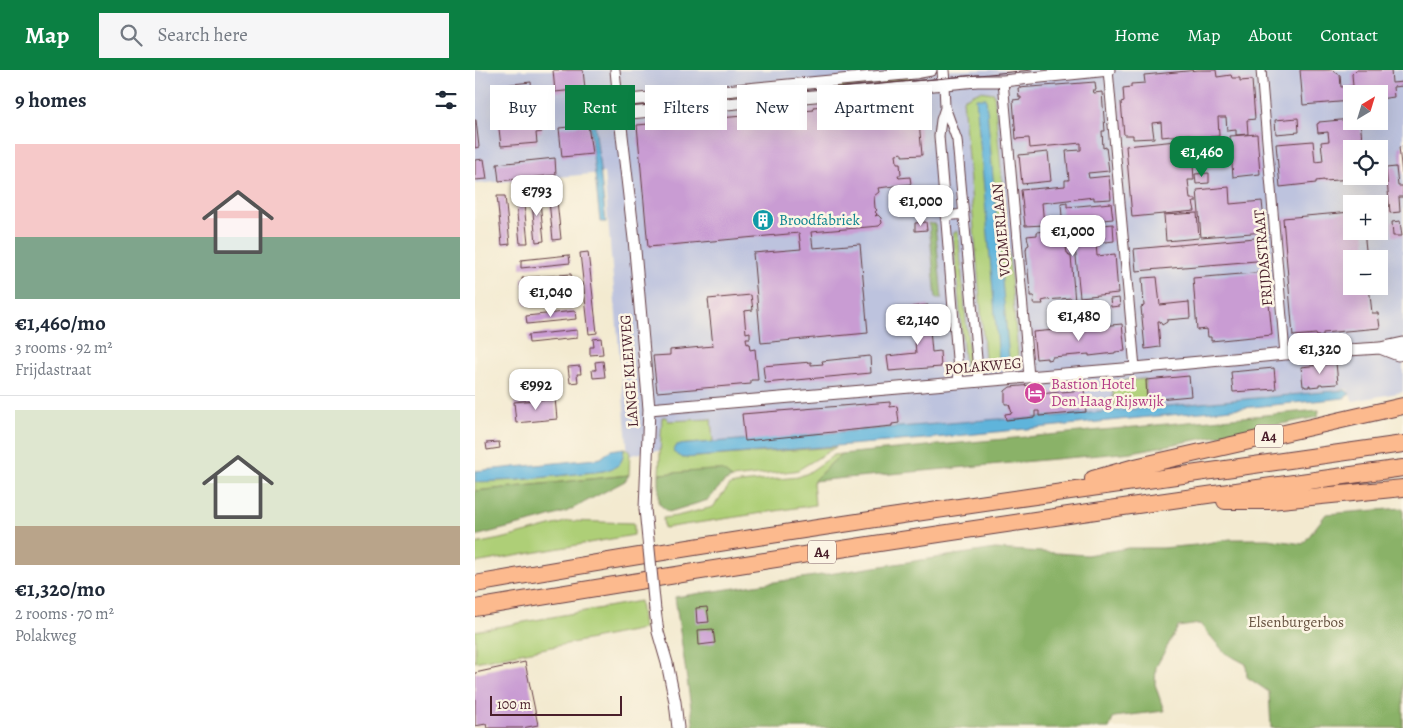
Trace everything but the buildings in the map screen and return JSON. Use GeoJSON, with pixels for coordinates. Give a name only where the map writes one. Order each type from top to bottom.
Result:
{"type":"FeatureCollection","features":[{"type":"Feature","properties":{"kind":"highway","name":"A4"},"geometry":{"type":"LineString","coordinates":[[1043,495],[1135,467],[1403,406]]}},
{"type":"Feature","properties":{"kind":"highway","name":"A4"},"geometry":{"type":"LineString","coordinates":[[475,584],[619,558],[1403,444]]}},
{"type":"Feature","properties":{"kind":"highway","name":"A4"},"geometry":{"type":"LineString","coordinates":[[475,608],[762,561],[1170,500],[1403,468]]}},
{"type":"Feature","properties":{"kind":"highway","name":"A4"},"geometry":{"type":"LineString","coordinates":[[1170,500],[1269,501],[1403,488]]}},
{"type":"Feature","properties":{"kind":"street","name":"LANGE KLEIWEG"},"geometry":{"type":"LineString","coordinates":[[615,70],[616,85]]}},
{"type":"Feature","properties":{"kind":"street"},"geometry":{"type":"LineString","coordinates":[[635,98],[931,70]]}},
{"type":"Feature","properties":{"kind":"street"},"geometry":{"type":"LineString","coordinates":[[943,70],[945,108],[957,140],[979,381]]}},
{"type":"Feature","properties":{"kind":"street"},"geometry":{"type":"LineString","coordinates":[[635,113],[977,81],[1003,81],[1108,70],[1135,368]]}},
{"type":"Feature","properties":{"kind":"street","name":"FRIJDASTRAAT"},"geometry":{"type":"LineString","coordinates":[[1261,70],[1285,354]]}},
{"type":"Feature","properties":{"kind":"street","name":"VOLMERLAAN"},"geometry":{"type":"LineString","coordinates":[[1003,81],[1029,377]]}},
{"type":"Feature","properties":{"kind":"street"},"geometry":{"type":"LineString","coordinates":[[945,108],[939,136],[959,383]]}},
{"type":"Feature","properties":{"kind":"street","name":"LANGE KLEIWEG"},"geometry":{"type":"LineString","coordinates":[[621,130],[634,239],[649,409],[645,509],[658,632],[667,663],[678,728]]}},
{"type":"Feature","properties":{"kind":"street"},"geometry":{"type":"LineString","coordinates":[[945,216],[964,214]]}},
{"type":"Feature","properties":{"kind":"street","name":"POLAKWEG"},"geometry":{"type":"LineString","coordinates":[[649,409],[1285,354],[1380,348],[1403,343]]}},
{"type":"Feature","properties":{"kind":"street","name":"POLAKWEG"},"geometry":{"type":"LineString","coordinates":[[1380,348],[1403,354]]}},
{"type":"Feature","properties":{"kind":"shaded area"},"geometry":{"type":"Polygon","coordinates":[[[475,70],[1403,70],[1403,392],[1353,401],[1347,389],[705,450],[648,451],[628,456],[604,173],[475,184],[475,70]]]}},
{"type":"Feature","properties":{"kind":"green space"},"geometry":{"type":"Polygon","coordinates":[[[912,75],[913,82],[879,85],[817,85],[817,91],[807,91],[807,85],[795,85],[912,75]]]}},
{"type":"Feature","properties":{"kind":"green space"},"geometry":{"type":"Polygon","coordinates":[[[737,90],[737,98],[727,99],[727,91],[737,90]]]}},
{"type":"Feature","properties":{"kind":"green space"},"geometry":{"type":"Polygon","coordinates":[[[980,91],[994,93],[1019,366],[986,369],[963,99],[980,91]]]}},
{"type":"Feature","properties":{"kind":"green space"},"geometry":{"type":"Polygon","coordinates":[[[645,98],[645,106],[635,107],[635,99],[645,98]]]}},
{"type":"Feature","properties":{"kind":"green space"},"geometry":{"type":"Polygon","coordinates":[[[929,223],[935,224],[942,298],[936,299],[929,223]]]}},
{"type":"Feature","properties":{"kind":"green space"},"geometry":{"type":"Polygon","coordinates":[[[958,231],[970,367],[965,368],[953,233],[958,231]]]}},
{"type":"Feature","properties":{"kind":"green space"},"geometry":{"type":"Polygon","coordinates":[[[1145,379],[1147,403],[1114,407],[1112,381],[1145,379]]]}},
{"type":"Feature","properties":{"kind":"green space"},"geometry":{"type":"Polygon","coordinates":[[[1319,410],[1318,417],[1132,452],[813,481],[841,454],[1319,410]]]}},
{"type":"Feature","properties":{"kind":"green space"},"geometry":{"type":"Polygon","coordinates":[[[662,417],[667,417],[668,421],[711,419],[713,442],[677,445],[683,458],[836,447],[798,470],[793,471],[732,478],[721,470],[659,474],[662,417]]]}},
{"type":"Feature","properties":{"kind":"green space"},"geometry":{"type":"Polygon","coordinates":[[[624,448],[630,451],[629,475],[475,491],[475,482],[518,480],[603,471],[619,464],[624,448]]]}},
{"type":"Feature","properties":{"kind":"green space"},"geometry":{"type":"Polygon","coordinates":[[[841,454],[813,481],[815,505],[664,528],[663,518],[713,507],[730,485],[798,477],[808,473],[834,455],[841,454]]]}},
{"type":"Feature","properties":{"kind":"green space"},"geometry":{"type":"Polygon","coordinates":[[[722,470],[732,478],[724,482],[708,500],[669,512],[659,504],[659,474],[722,470]]]}},
{"type":"Feature","properties":{"kind":"green space"},"geometry":{"type":"Polygon","coordinates":[[[629,475],[625,481],[566,512],[475,536],[475,491],[629,475]]]}},
{"type":"Feature","properties":{"kind":"green space","name":"Elsenburgerbos"},"geometry":{"type":"Polygon","coordinates":[[[1403,508],[1403,728],[1271,728],[1269,692],[1247,677],[1246,664],[1225,653],[1200,624],[1178,627],[1156,667],[1155,684],[1164,711],[1114,717],[1109,728],[694,728],[675,597],[995,549],[1087,555],[1128,548],[1196,545],[1230,539],[1268,539],[1303,544],[1326,514],[1403,508]]]}},
{"type":"Feature","properties":{"kind":"green space"},"geometry":{"type":"Polygon","coordinates":[[[569,521],[634,523],[634,535],[475,563],[475,544],[569,521]]]}},
{"type":"Feature","properties":{"kind":"green space"},"geometry":{"type":"Polygon","coordinates":[[[640,601],[643,629],[475,662],[475,631],[640,601]]]}},
{"type":"Feature","properties":{"kind":"water"},"geometry":{"type":"Polygon","coordinates":[[[976,98],[986,98],[1009,359],[999,360],[976,98]]]}},
{"type":"Feature","properties":{"kind":"water"},"geometry":{"type":"Polygon","coordinates":[[[590,130],[595,130],[606,222],[600,222],[590,130]]]}},
{"type":"Feature","properties":{"kind":"water"},"geometry":{"type":"Polygon","coordinates":[[[1345,390],[1350,394],[1344,398],[924,439],[683,458],[673,452],[677,445],[999,419],[1013,420],[1345,390]]]}},
{"type":"Feature","properties":{"kind":"water"},"geometry":{"type":"Polygon","coordinates":[[[624,448],[621,462],[603,471],[518,480],[475,482],[475,471],[595,459],[601,458],[611,450],[624,448]]]}},
{"type":"Feature","properties":{"kind":"tram line"},"geometry":{"type":"LineString","coordinates":[[871,85],[1032,70]]}},
{"type":"Feature","properties":{"kind":"place","name":"Broodfabriek"},"geometry":{"type":"Point","coordinates":[763,220]}},
{"type":"Feature","properties":{"kind":"place","name":"Bastion Hotel Den Haag Rijswijk"},"geometry":{"type":"Point","coordinates":[1035,393]}}]}
